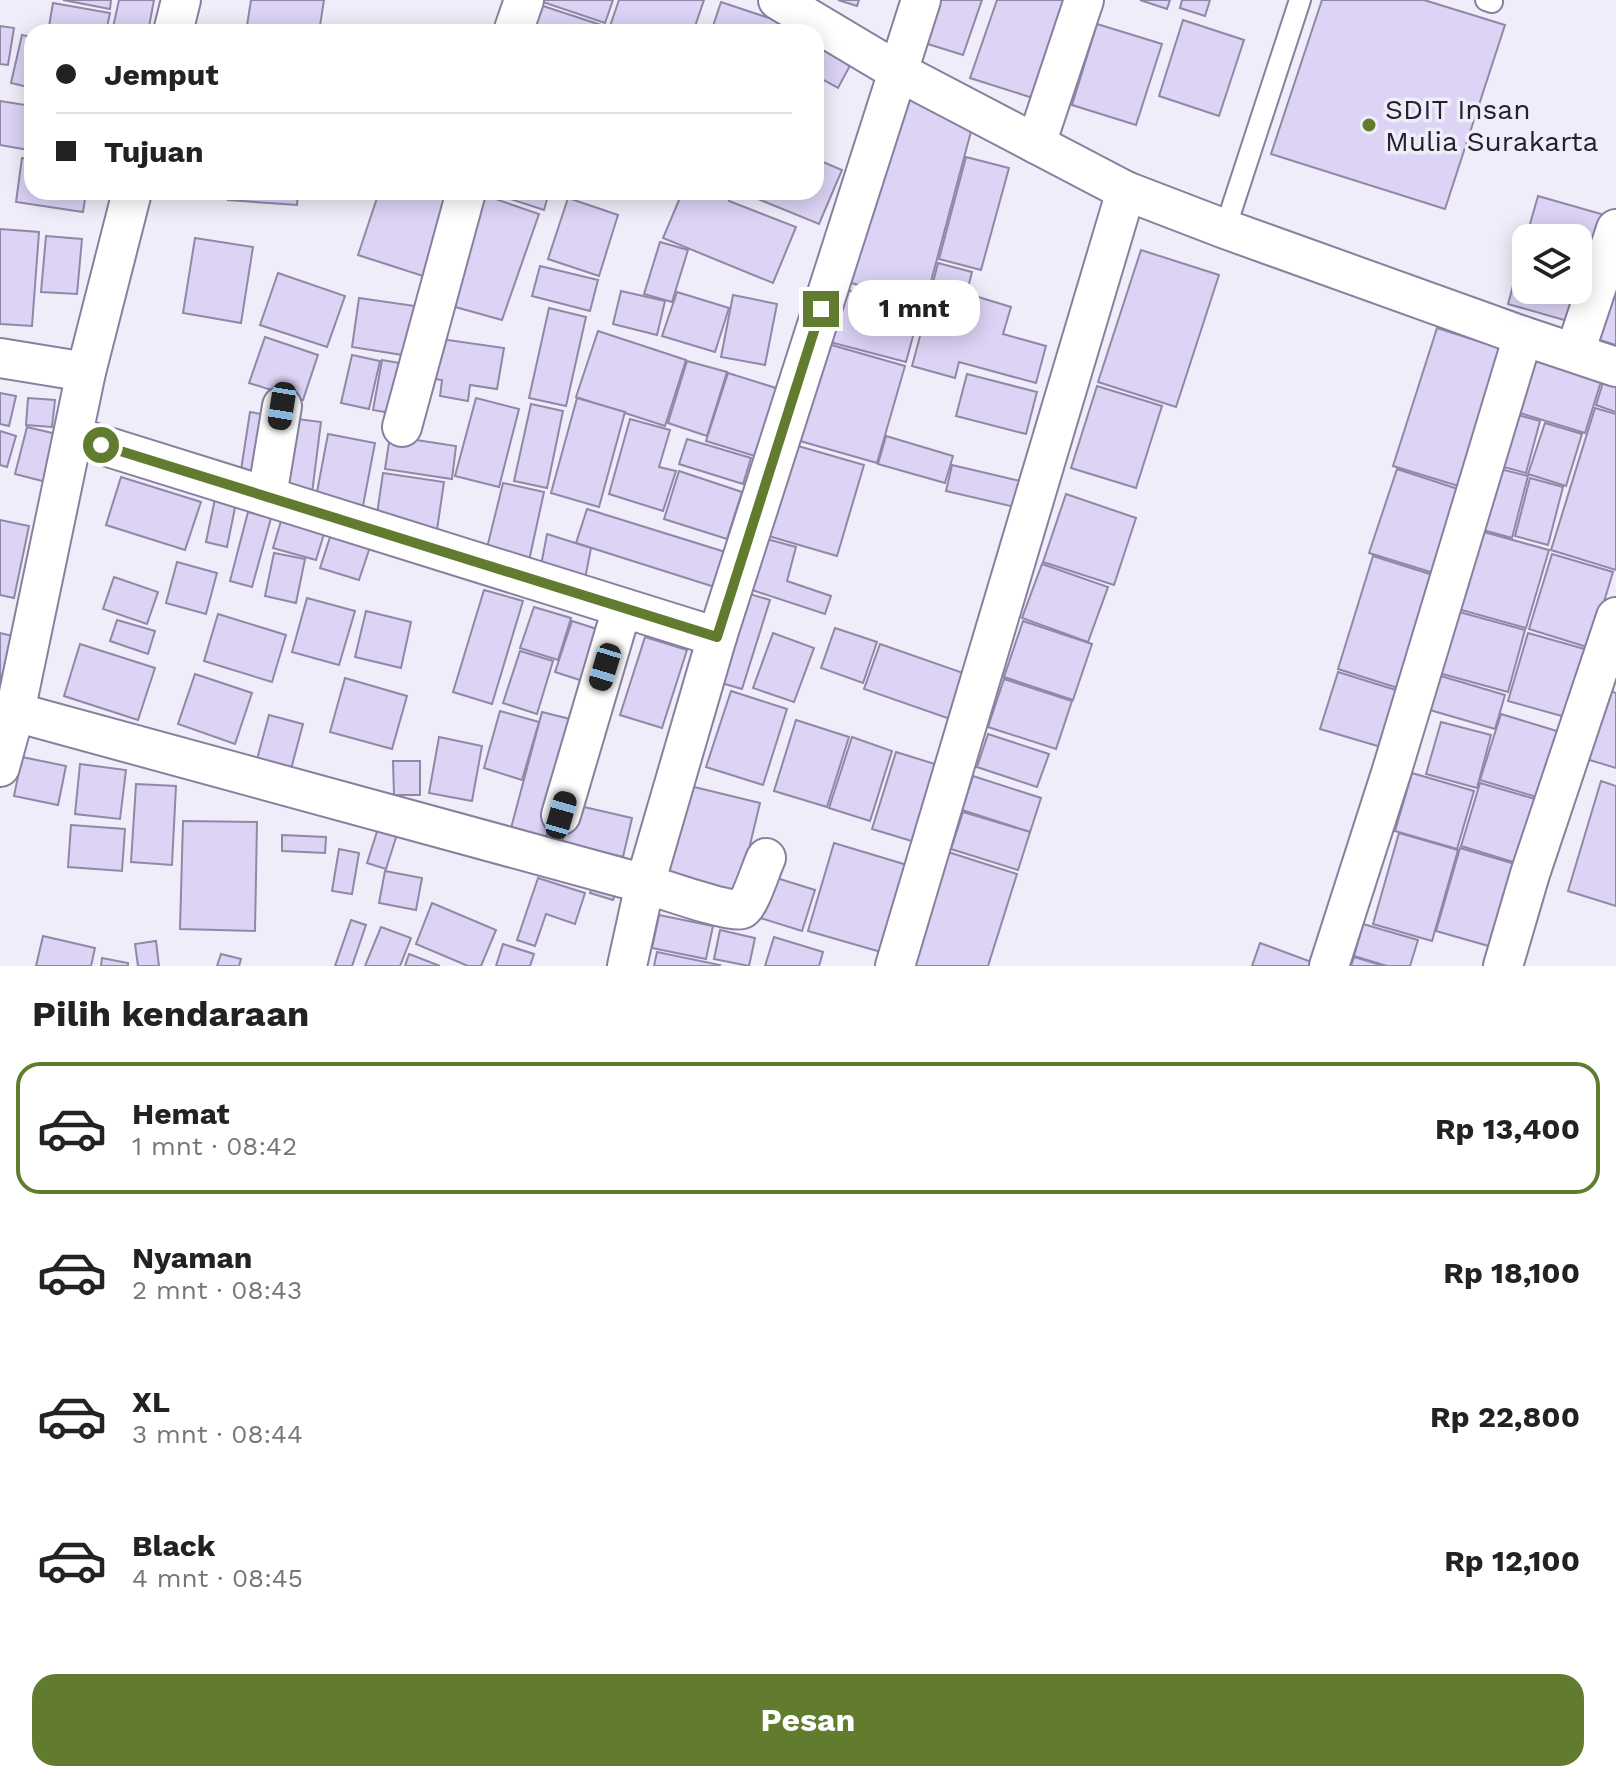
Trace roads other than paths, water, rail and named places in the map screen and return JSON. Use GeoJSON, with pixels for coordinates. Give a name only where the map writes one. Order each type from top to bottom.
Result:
{"type":"FeatureCollection","features":[{"type":"Feature","properties":{"kind":"street"},"geometry":{"type":"LineString","coordinates":[[175,24],[181,0]]}},
{"type":"Feature","properties":{"kind":"street"},"geometry":{"type":"LineString","coordinates":[[516,24],[524,0]]}},
{"type":"Feature","properties":{"kind":"street"},"geometry":{"type":"LineString","coordinates":[[778,0],[818,24]]}},
{"type":"Feature","properties":{"kind":"street"},"geometry":{"type":"LineString","coordinates":[[627,966],[645,884],[717,637],[921,0]]}},
{"type":"Feature","properties":{"kind":"street"},"geometry":{"type":"LineString","coordinates":[[1036,144],[1084,0]]}},
{"type":"Feature","properties":{"kind":"street"},"geometry":{"type":"LineString","coordinates":[[824,27],[897,71],[1126,191],[1616,367]]}},
{"type":"Feature","properties":{"kind":"street"},"geometry":{"type":"LineString","coordinates":[[895,966],[1126,191]]}},
{"type":"Feature","properties":{"kind":"street"},"geometry":{"type":"LineString","coordinates":[[0,767],[15,712],[86,372],[130,200]]}},
{"type":"Feature","properties":{"kind":"street"},"geometry":{"type":"LineString","coordinates":[[402,427],[464,200]]}},
{"type":"Feature","properties":{"kind":"street"},"geometry":{"type":"LineString","coordinates":[[1575,352],[1616,229]]}},
{"type":"Feature","properties":{"kind":"street"},"geometry":{"type":"LineString","coordinates":[[1329,966],[1392,770],[1523,336]]}},
{"type":"Feature","properties":{"kind":"street"},"geometry":{"type":"LineString","coordinates":[[0,358],[86,372]]}},
{"type":"Feature","properties":{"kind":"street"},"geometry":{"type":"LineString","coordinates":[[267,496],[282,406]]}},
{"type":"Feature","properties":{"kind":"street"},"geometry":{"type":"LineString","coordinates":[[73,436],[717,637]]}},
{"type":"Feature","properties":{"kind":"street"},"geometry":{"type":"LineString","coordinates":[[561,815],[622,608]]}},
{"type":"Feature","properties":{"kind":"street"},"geometry":{"type":"LineString","coordinates":[[1503,966],[1530,874],[1616,617]]}},
{"type":"Feature","properties":{"kind":"street"},"geometry":{"type":"LineString","coordinates":[[15,712],[645,884],[723,909],[737,911],[746,905],[766,858]]}},
{"type":"Feature","properties":{"kind":"lane"},"geometry":{"type":"LineString","coordinates":[[1225,229],[1300,0]]}},
{"type":"Feature","properties":{"kind":"place","name":"SDIT Insan Mulia Surakarta"},"geometry":{"type":"Point","coordinates":[1369,125]}}]}
